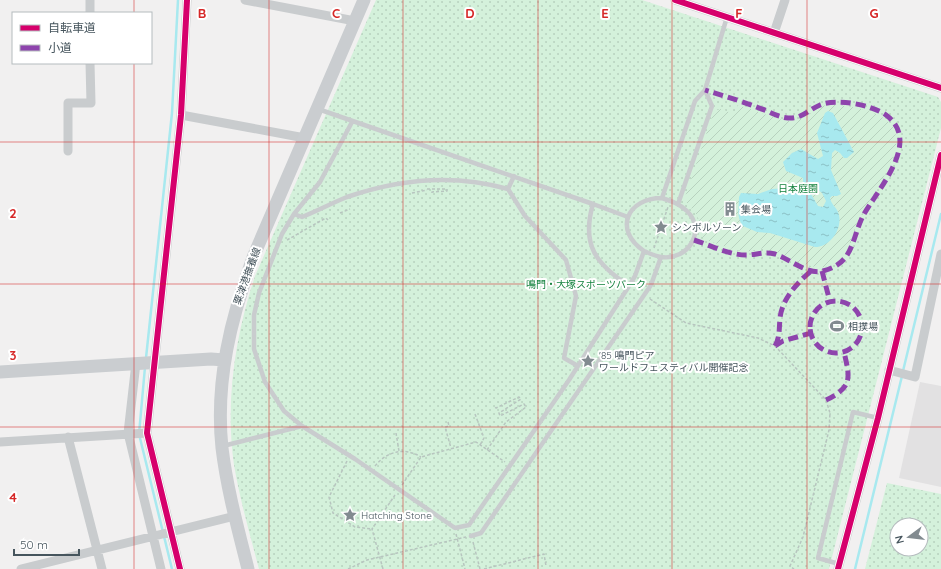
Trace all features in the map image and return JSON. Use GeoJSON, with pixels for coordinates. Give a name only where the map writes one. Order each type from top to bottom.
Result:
{"type":"FeatureCollection","features":[{"type":"Feature","properties":{"kind":"main road","name":"粟津港撫養線"},"geometry":{"type":"LineString","coordinates":[[248,569],[235,516],[222,447],[221,404],[224,360],[239,295],[254,255],[364,0]]}},
{"type":"Feature","properties":{"kind":"main road"},"geometry":{"type":"LineString","coordinates":[[0,372],[153,362],[211,359],[224,360]]}},
{"type":"Feature","properties":{"kind":"street"},"geometry":{"type":"LineString","coordinates":[[90,0],[90,12]]}},
{"type":"Feature","properties":{"kind":"street"},"geometry":{"type":"LineString","coordinates":[[180,569],[145,433],[181,115],[187,0]]}},
{"type":"Feature","properties":{"kind":"street"},"geometry":{"type":"LineString","coordinates":[[245,0],[355,21]]}},
{"type":"Feature","properties":{"kind":"street"},"geometry":{"type":"LineString","coordinates":[[675,0],[941,88]]}},
{"type":"Feature","properties":{"kind":"street"},"geometry":{"type":"LineString","coordinates":[[774,33],[785,0]]}},
{"type":"Feature","properties":{"kind":"street"},"geometry":{"type":"LineString","coordinates":[[68,151],[68,103],[91,103],[90,64]]}},
{"type":"Feature","properties":{"kind":"street"},"geometry":{"type":"LineString","coordinates":[[181,115],[305,138]]}},
{"type":"Feature","properties":{"kind":"street"},"geometry":{"type":"LineString","coordinates":[[838,566],[878,418],[893,371],[941,155]]}},
{"type":"Feature","properties":{"kind":"street"},"geometry":{"type":"LineString","coordinates":[[893,371],[914,377],[941,254]]}},
{"type":"Feature","properties":{"kind":"street"},"geometry":{"type":"LineString","coordinates":[[137,363],[130,433],[162,569]]}},
{"type":"Feature","properties":{"kind":"street"},"geometry":{"type":"LineString","coordinates":[[0,442],[145,433]]}},
{"type":"Feature","properties":{"kind":"street"},"geometry":{"type":"LineString","coordinates":[[68,437],[102,569]]}},
{"type":"Feature","properties":{"kind":"street"},"geometry":{"type":"LineString","coordinates":[[21,569],[39,567],[97,550],[235,516]]}},
{"type":"Feature","properties":{"kind":"lane"},"geometry":{"type":"LineString","coordinates":[[662,198],[695,100],[705,90],[727,17]]}},
{"type":"Feature","properties":{"kind":"lane"},"geometry":{"type":"LineString","coordinates":[[678,204],[712,106],[705,90]]}},
{"type":"Feature","properties":{"kind":"lane"},"geometry":{"type":"LineString","coordinates":[[318,109],[352,122],[514,176],[628,217]]}},
{"type":"Feature","properties":{"kind":"lane"},"geometry":{"type":"LineString","coordinates":[[352,122],[320,182],[294,214],[282,234],[259,293],[254,315],[253,338],[258,366],[270,392],[284,411],[302,426],[350,456],[455,528],[469,525],[510,466],[578,366],[629,286],[635,276],[644,251]]}},
{"type":"Feature","properties":{"kind":"lane"},"geometry":{"type":"LineString","coordinates":[[508,189],[514,176]]}},
{"type":"Feature","properties":{"kind":"lane"},"geometry":{"type":"LineString","coordinates":[[294,214],[302,217],[360,193],[408,182],[457,180],[490,184],[508,189],[525,216],[566,260],[576,296],[564,358],[578,366]]}},
{"type":"Feature","properties":{"kind":"lane"},"geometry":{"type":"LineString","coordinates":[[662,198],[670,201],[678,204],[692,216],[696,232],[694,240],[690,246],[680,254],[672,257],[661,257],[644,251],[633,243],[628,234],[628,217],[635,206],[641,202],[662,198]]}},
{"type":"Feature","properties":{"kind":"lane"},"geometry":{"type":"LineString","coordinates":[[593,204],[588,220],[588,231],[592,249],[602,266],[629,286]]}},
{"type":"Feature","properties":{"kind":"lane"},"geometry":{"type":"LineString","coordinates":[[471,536],[481,533],[651,285],[661,257]]}},
{"type":"Feature","properties":{"kind":"lane"},"geometry":{"type":"LineString","coordinates":[[838,566],[818,558],[853,412],[878,418]]}},
{"type":"Feature","properties":{"kind":"lane"},"geometry":{"type":"LineString","coordinates":[[222,447],[302,426]]}},
{"type":"Feature","properties":{"kind":"path"},"geometry":{"type":"LineString","coordinates":[[427,190],[447,189],[447,192],[432,192],[432,194]]}},
{"type":"Feature","properties":{"kind":"path"},"geometry":{"type":"LineString","coordinates":[[412,193],[424,192]]}},
{"type":"Feature","properties":{"kind":"path"},"geometry":{"type":"LineString","coordinates":[[652,254],[670,201]]}},
{"type":"Feature","properties":{"kind":"path"},"geometry":{"type":"LineString","coordinates":[[340,213],[350,209]]}},
{"type":"Feature","properties":{"kind":"path"},"geometry":{"type":"LineString","coordinates":[[286,241],[324,219],[326,218],[328,220]]}},
{"type":"Feature","properties":{"kind":"path"},"geometry":{"type":"LineString","coordinates":[[643,295],[686,323],[767,341],[780,350],[826,400],[830,413],[830,424],[803,537],[790,566],[794,569]]}},
{"type":"Feature","properties":{"kind":"path"},"geometry":{"type":"LineString","coordinates":[[487,450],[506,422],[526,407],[524,404],[500,416],[499,413],[521,400],[519,397],[496,408],[494,406]]}},
{"type":"Feature","properties":{"kind":"path"},"geometry":{"type":"LineString","coordinates":[[475,414],[484,437],[480,445]]}},
{"type":"Feature","properties":{"kind":"path"},"geometry":{"type":"LineString","coordinates":[[448,422],[449,426],[445,427],[451,449]]}},
{"type":"Feature","properties":{"kind":"path"},"geometry":{"type":"LineString","coordinates":[[396,433],[399,451]]}},
{"type":"Feature","properties":{"kind":"path"},"geometry":{"type":"LineString","coordinates":[[383,569],[372,529],[420,457],[476,442],[510,466]]}},
{"type":"Feature","properties":{"kind":"path"},"geometry":{"type":"LineString","coordinates":[[372,471],[386,456],[399,451],[413,452],[420,457]]}},
{"type":"Feature","properties":{"kind":"path"},"geometry":{"type":"LineString","coordinates":[[350,456],[329,497],[334,513],[355,527],[372,529]]}},
{"type":"Feature","properties":{"kind":"path"},"geometry":{"type":"LineString","coordinates":[[455,528],[465,569]]}},
{"type":"Feature","properties":{"kind":"path"},"geometry":{"type":"LineString","coordinates":[[348,569],[367,560],[471,536],[480,569]]}},
{"type":"Feature","properties":{"kind":"path"},"geometry":{"type":"LineString","coordinates":[[484,569],[544,554],[546,566]]}},
{"type":"Feature","properties":{"kind":"shaded area"},"geometry":{"type":"Polygon","coordinates":[[[920,382],[941,386],[941,487],[899,478],[920,382]]]}},
{"type":"Feature","properties":{"kind":"green space","name":"鳴門・大塚スポーツパーク"},"geometry":{"type":"Polygon","coordinates":[[[376,0],[642,0],[938,97],[941,102],[941,128],[829,569],[259,569],[239,491],[231,441],[231,393],[237,346],[255,276],[376,0]]]}},
{"type":"Feature","properties":{"kind":"green space","name":"日本庭園"},"geometry":{"type":"Polygon","coordinates":[[[830,104],[862,109],[883,118],[894,129],[896,142],[893,158],[860,217],[847,251],[843,256],[832,265],[816,267],[766,249],[742,251],[702,238],[700,221],[684,200],[714,111],[721,109],[734,114],[738,105],[785,121],[793,121],[805,117],[818,108],[830,104]]]}},
{"type":"Feature","properties":{"kind":"green space"},"geometry":{"type":"Polygon","coordinates":[[[887,483],[941,494],[941,569],[865,569],[887,483]]]}},
{"type":"Feature","properties":{"kind":"water"},"geometry":{"type":"Polygon","coordinates":[[[828,111],[833,113],[854,152],[847,158],[844,158],[835,150],[832,153],[831,170],[841,194],[830,198],[838,212],[839,218],[838,230],[835,235],[826,244],[815,247],[770,233],[757,232],[743,226],[739,219],[738,212],[739,197],[741,193],[758,194],[772,189],[786,188],[796,190],[803,187],[803,178],[786,171],[783,162],[792,153],[801,149],[818,159],[823,156],[817,133],[825,113],[828,111]],[[816,188],[811,189],[811,194],[818,206],[823,207],[826,201],[822,193],[816,188]]]}},
{"type":"Feature","properties":{"kind":"waterway"},"geometry":{"type":"LineString","coordinates":[[146,358],[172,113],[178,0]]}},
{"type":"Feature","properties":{"kind":"waterway"},"geometry":{"type":"LineString","coordinates":[[903,371],[941,214]]}},
{"type":"Feature","properties":{"kind":"waterway"},"geometry":{"type":"LineString","coordinates":[[145,367],[139,434],[172,569]]}},
{"type":"Feature","properties":{"kind":"waterway"},"geometry":{"type":"LineString","coordinates":[[855,569],[902,376]]}},
{"type":"Feature","properties":{"kind":"marked path"},"geometry":{"type":"LineString","coordinates":[[694,240],[726,252],[740,255],[775,254],[811,271],[823,271],[833,267],[841,262],[850,250],[863,216],[886,180],[893,166],[898,152],[900,139],[896,126],[886,115],[872,108],[845,102],[827,103],[820,105],[801,116],[788,118],[705,90]]}},
{"type":"Feature","properties":{"kind":"marked path"},"geometry":{"type":"LineString","coordinates":[[775,346],[779,336],[781,311],[784,304],[791,292],[811,271]]}},
{"type":"Feature","properties":{"kind":"marked path"},"geometry":{"type":"LineString","coordinates":[[822,271],[830,302]]}},
{"type":"Feature","properties":{"kind":"marked path"},"geometry":{"type":"LineString","coordinates":[[836,301],[846,303],[854,309],[860,317],[862,327],[860,337],[854,345],[846,351],[836,353],[826,351],[818,345],[812,337],[810,327],[812,317],[818,309],[826,303],[836,301]]}},
{"type":"Feature","properties":{"kind":"marked path"},"geometry":{"type":"LineString","coordinates":[[775,346],[783,341],[811,333]]}},
{"type":"Feature","properties":{"kind":"marked path"},"geometry":{"type":"LineString","coordinates":[[826,400],[841,391],[847,381],[848,369],[844,352]]}},
{"type":"Feature","properties":{"kind":"cycle path"},"geometry":{"type":"LineString","coordinates":[[180,569],[147,433],[181,115],[187,0]]}},
{"type":"Feature","properties":{"kind":"cycle path"},"geometry":{"type":"LineString","coordinates":[[675,0],[941,88]]}},
{"type":"Feature","properties":{"kind":"cycle path"},"geometry":{"type":"LineString","coordinates":[[838,569],[878,418],[941,155]]}},
{"type":"Feature","properties":{"kind":"place","name":"集会場"},"geometry":{"type":"Point","coordinates":[730,209]}},
{"type":"Feature","properties":{"kind":"place","name":"シンボルゾーン"},"geometry":{"type":"Point","coordinates":[661,227]}},
{"type":"Feature","properties":{"kind":"place","name":"相撲場"},"geometry":{"type":"Point","coordinates":[837,326]}},
{"type":"Feature","properties":{"kind":"place","name":"'85 鳴門ピア ワールドフェスティバル開催記念"},"geometry":{"type":"Point","coordinates":[588,361]}},
{"type":"Feature","properties":{"kind":"place","name":"Hatching Stone"},"geometry":{"type":"Point","coordinates":[350,515]}}]}
